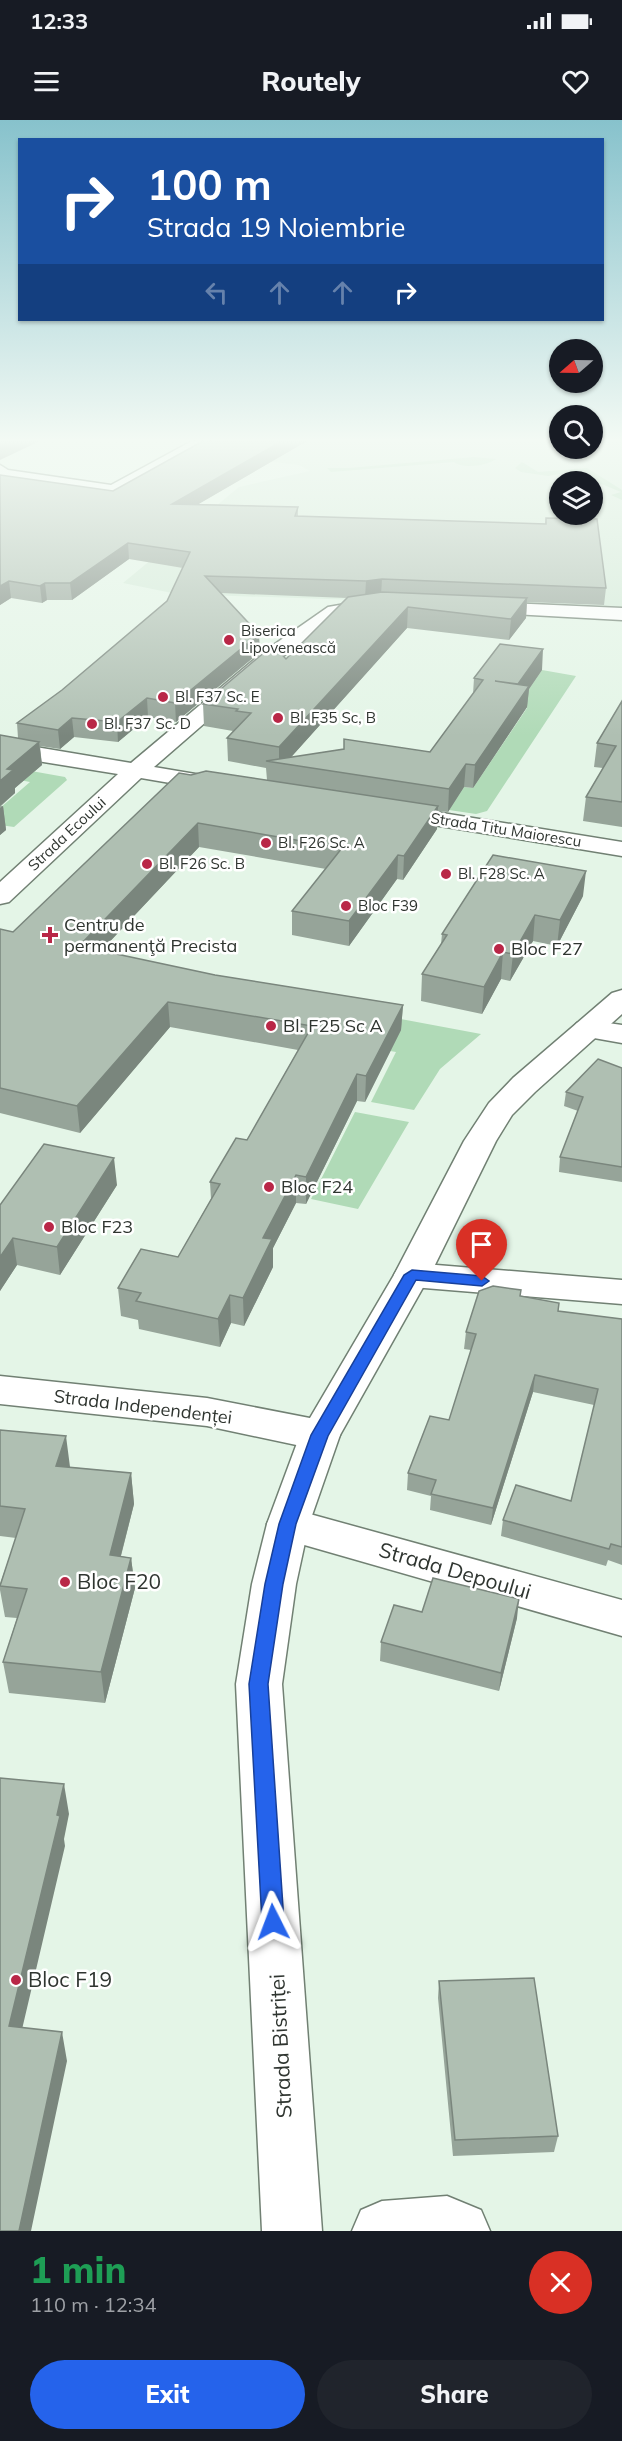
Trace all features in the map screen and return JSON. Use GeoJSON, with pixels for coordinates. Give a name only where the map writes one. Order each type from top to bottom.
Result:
{"type":"FeatureCollection","features":[{"type":"Feature","properties":{"kind":"street","name":"Strada Ecoului"},"geometry":{"type":"LineString","coordinates":[[0,896],[134,772],[269,657],[335,611],[392,605]]}},
{"type":"Feature","properties":{"kind":"street"},"geometry":{"type":"LineString","coordinates":[[461,608],[622,614]]}},
{"type":"Feature","properties":{"kind":"street"},"geometry":{"type":"LineString","coordinates":[[0,748],[238,788]]}},
{"type":"Feature","properties":{"kind":"street","name":"Strada Titu Maiorescu"},"geometry":{"type":"LineString","coordinates":[[376,809],[622,849]]}},
{"type":"Feature","properties":{"kind":"street","name":"Strada Bistriței"},"geometry":{"type":"LineString","coordinates":[[292,2231],[259,1684],[274,1584],[288,1524],[320,1435],[412,1275],[480,1141],[500,1110],[524,1085],[605,1032],[622,999]]}},
{"type":"Feature","properties":{"kind":"street"},"geometry":{"type":"LineString","coordinates":[[412,1275],[622,1292]]}},
{"type":"Feature","properties":{"kind":"street","name":"Strada Independenței"},"geometry":{"type":"LineString","coordinates":[[0,1389],[207,1412],[320,1435]]}},
{"type":"Feature","properties":{"kind":"street","name":"Strada Depoului"},"geometry":{"type":"LineString","coordinates":[[288,1524],[622,1618]]}},
{"type":"Feature","properties":{"kind":"street"},"geometry":{"type":"LineString","coordinates":[[382,2231],[447,2226],[460,2231]]}},
{"type":"Feature","properties":{"kind":"shaded area"},"geometry":{"type":"Polygon","coordinates":[[[176,540],[622,540],[622,609],[177,594],[123,583],[176,540]]]}},
{"type":"Feature","properties":{"kind":"green space"},"geometry":{"type":"Polygon","coordinates":[[[542,670],[576,676],[487,811],[476,814],[449,810],[464,787],[473,788],[527,708],[517,706],[542,670]]]}},
{"type":"Feature","properties":{"kind":"green space"},"geometry":{"type":"Polygon","coordinates":[[[20,769],[65,777],[67,780],[14,827],[0,825],[0,808],[30,782],[9,778],[20,769]]]}},
{"type":"Feature","properties":{"kind":"green space"},"geometry":{"type":"Polygon","coordinates":[[[283,997],[481,1034],[440,1069],[414,1110],[371,1102],[396,1052],[340,1042],[283,997]]]}},
{"type":"Feature","properties":{"kind":"green space"},"geometry":{"type":"Polygon","coordinates":[[[355,1112],[409,1122],[358,1209],[311,1199],[355,1112]]]}},
{"type":"Feature","properties":{"kind":"building"},"geometry":{"type":"Polygon","coordinates":[[[0,540],[600,540],[606,588],[382,579],[366,581],[205,576],[259,634],[175,703],[147,698],[117,722],[72,718],[58,730],[17,723],[62,690],[167,601],[190,552],[128,543],[70,583],[45,583],[40,586],[9,581],[0,586],[0,540]]]}},
{"type":"Feature","properties":{"kind":"building"},"geometry":{"type":"Polygon","coordinates":[[[382,592],[527,598],[511,619],[408,607],[279,747],[227,738],[251,713],[203,704],[273,645],[286,659],[348,597],[382,592]]]}},
{"type":"Feature","properties":{"kind":"building"},"geometry":{"type":"Polygon","coordinates":[[[500,644],[543,649],[518,684],[495,681],[529,686],[475,765],[466,764],[449,789],[266,761],[344,749],[344,739],[430,752],[483,680],[474,678],[500,644]]]}},
{"type":"Feature","properties":{"kind":"building"},"geometry":{"type":"Polygon","coordinates":[[[622,701],[622,802],[586,797],[616,746],[597,743],[622,701]]]}},
{"type":"Feature","properties":{"kind":"building"},"geometry":{"type":"Polygon","coordinates":[[[0,735],[39,742],[7,769],[13,770],[0,781],[0,735]]]}},
{"type":"Feature","properties":{"kind":"building"},"geometry":{"type":"Polygon","coordinates":[[[206,771],[438,806],[404,856],[398,855],[349,921],[292,911],[342,848],[198,823],[79,946],[215,975],[403,1005],[366,1076],[357,1074],[306,1177],[296,1175],[263,1238],[272,1239],[243,1298],[230,1295],[218,1319],[136,1301],[141,1293],[118,1288],[141,1249],[178,1257],[220,1184],[210,1182],[236,1138],[247,1140],[312,1026],[168,1002],[77,1106],[0,1088],[0,929],[13,932],[179,773],[191,775],[206,771]]]}},
{"type":"Feature","properties":{"kind":"building"},"geometry":{"type":"Polygon","coordinates":[[[493,855],[586,871],[560,920],[535,915],[513,954],[503,952],[484,987],[422,974],[447,935],[442,934],[493,855]]]}},
{"type":"Feature","properties":{"kind":"building"},"geometry":{"type":"Polygon","coordinates":[[[598,1059],[622,1068],[622,1167],[560,1157],[583,1097],[566,1092],[598,1059]]]}},
{"type":"Feature","properties":{"kind":"building"},"geometry":{"type":"Polygon","coordinates":[[[44,1144],[114,1158],[57,1247],[13,1238],[0,1257],[0,1205],[44,1144]]]}},
{"type":"Feature","properties":{"kind":"building"},"geometry":{"type":"Polygon","coordinates":[[[493,1286],[521,1290],[520,1296],[559,1303],[558,1311],[622,1319],[622,1547],[611,1544],[609,1549],[503,1520],[516,1485],[571,1501],[598,1389],[535,1375],[493,1508],[431,1494],[436,1480],[408,1473],[430,1416],[449,1420],[476,1334],[466,1332],[479,1291],[493,1286]]]}},
{"type":"Feature","properties":{"kind":"building","name":"Bloc F20"},"geometry":{"type":"Polygon","coordinates":[[[0,1430],[66,1436],[56,1466],[131,1473],[110,1555],[131,1558],[101,1672],[3,1662],[27,1589],[0,1586],[25,1509],[0,1506],[0,1430]]]}},
{"type":"Feature","properties":{"kind":"building"},"geometry":{"type":"Polygon","coordinates":[[[433,1578],[519,1599],[501,1673],[381,1642],[394,1605],[422,1612],[433,1578]]]}},
{"type":"Feature","properties":{"kind":"building","name":"Bloc F19"},"geometry":{"type":"Polygon","coordinates":[[[0,1778],[64,1784],[57,1815],[60,1816],[9,2026],[62,2032],[19,2231],[0,2231],[0,1778]]]}},
{"type":"Feature","properties":{"kind":"building"},"geometry":{"type":"Polygon","coordinates":[[[534,1978],[558,2136],[455,2140],[439,1981],[534,1978]]]}},
{"type":"Feature","properties":{"kind":"place","name":"Biserica Lipovenească"},"geometry":{"type":"Point","coordinates":[229,640]}},
{"type":"Feature","properties":{"kind":"place","name":"Bl. F37 Sc. E"},"geometry":{"type":"Point","coordinates":[163,697]}},
{"type":"Feature","properties":{"kind":"place","name":"Bl. F35 Sc, B"},"geometry":{"type":"Point","coordinates":[278,718]}},
{"type":"Feature","properties":{"kind":"place","name":"Bl. F37 Sc. D"},"geometry":{"type":"Point","coordinates":[92,724]}},
{"type":"Feature","properties":{"kind":"place","name":"Bl. F26 Sc. A"},"geometry":{"type":"Point","coordinates":[266,843]}},
{"type":"Feature","properties":{"kind":"place","name":"Bl. F26 Sc. B"},"geometry":{"type":"Point","coordinates":[147,864]}},
{"type":"Feature","properties":{"kind":"place","name":"Bl. F28 Sc. A"},"geometry":{"type":"Point","coordinates":[446,874]}},
{"type":"Feature","properties":{"kind":"place","name":"Bloc F39"},"geometry":{"type":"Point","coordinates":[346,906]}},
{"type":"Feature","properties":{"kind":"place","name":"Centru de permanenţă Precista"},"geometry":{"type":"Point","coordinates":[50,935]}},
{"type":"Feature","properties":{"kind":"place","name":"Bloc F27"},"geometry":{"type":"Point","coordinates":[499,949]}},
{"type":"Feature","properties":{"kind":"place","name":"Bl. F25 Sc A"},"geometry":{"type":"Point","coordinates":[271,1026]}},
{"type":"Feature","properties":{"kind":"place","name":"Bloc F24"},"geometry":{"type":"Point","coordinates":[269,1187]}},
{"type":"Feature","properties":{"kind":"place","name":"Bloc F23"},"geometry":{"type":"Point","coordinates":[49,1227]}},
{"type":"Feature","properties":{"kind":"place","name":"Bloc F20"},"geometry":{"type":"Point","coordinates":[65,1582]}},
{"type":"Feature","properties":{"kind":"place","name":"Bloc F19"},"geometry":{"type":"Point","coordinates":[16,1980]}},
{"type":"Feature","properties":{"kind":"route"},"geometry":{"type":"LineString","coordinates":[[273,1922],[259,1684],[274,1584],[288,1524],[320,1435],[412,1275],[482,1281]]}}]}
